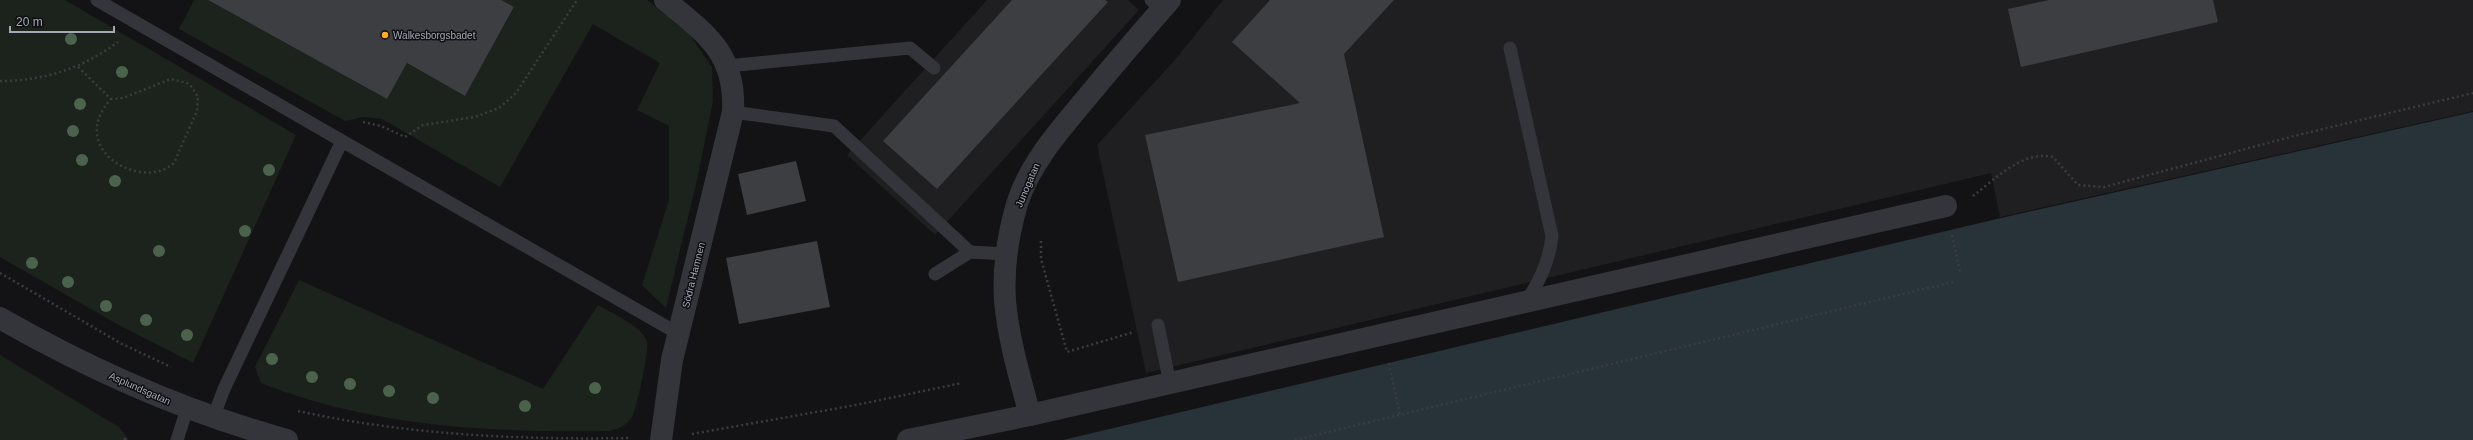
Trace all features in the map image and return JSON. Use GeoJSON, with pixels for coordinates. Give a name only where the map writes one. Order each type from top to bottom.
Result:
{"type":"FeatureCollection","features":[{"type":"Feature","properties":{"kind":"street","name":"Södra Hamnen"},"geometry":{"type":"LineString","coordinates":[[661,439],[668,385],[733,112],[734,89],[727,66],[716,46],[665,0]]}},
{"type":"Feature","properties":{"kind":"street","name":"Junogatan"},"geometry":{"type":"LineString","coordinates":[[1030,415],[1017,366],[1005,301],[1006,254],[1017,204],[1036,161],[1125,51],[1161,3]]}},
{"type":"Feature","properties":{"kind":"street"},"geometry":{"type":"LineString","coordinates":[[908,440],[1170,384],[1946,206]]}},
{"type":"Feature","properties":{"kind":"street","name":"Asplundsgatan"},"geometry":{"type":"LineString","coordinates":[[0,318],[113,377],[187,409],[287,440]]}},
{"type":"Feature","properties":{"kind":"lane"},"geometry":{"type":"LineString","coordinates":[[97,0],[679,334]]}},
{"type":"Feature","properties":{"kind":"lane"},"geometry":{"type":"LineString","coordinates":[[727,66],[910,48],[934,68]]}},
{"type":"Feature","properties":{"kind":"lane"},"geometry":{"type":"LineString","coordinates":[[1510,48],[1552,236],[1550,253],[1544,270],[1525,303]]}},
{"type":"Feature","properties":{"kind":"lane"},"geometry":{"type":"LineString","coordinates":[[733,112],[834,126],[970,252]]}},
{"type":"Feature","properties":{"kind":"lane"},"geometry":{"type":"LineString","coordinates":[[213,418],[224,389],[342,141]]}},
{"type":"Feature","properties":{"kind":"lane"},"geometry":{"type":"LineString","coordinates":[[935,274],[970,252],[1006,254]]}},
{"type":"Feature","properties":{"kind":"lane"},"geometry":{"type":"LineString","coordinates":[[1158,325],[1170,384]]}},
{"type":"Feature","properties":{"kind":"lane"},"geometry":{"type":"LineString","coordinates":[[177,440],[187,409]]}},
{"type":"Feature","properties":{"kind":"path"},"geometry":{"type":"LineString","coordinates":[[342,141],[350,126],[361,122],[381,126],[405,137],[423,125],[475,117],[499,108],[516,93],[577,0]]}},
{"type":"Feature","properties":{"kind":"path"},"geometry":{"type":"LineString","coordinates":[[0,80],[46,76],[78,67],[120,40],[134,21]]}},
{"type":"Feature","properties":{"kind":"path"},"geometry":{"type":"LineString","coordinates":[[78,67],[111,99],[124,98],[171,79],[187,83],[196,92],[198,107],[174,163],[169,167],[153,173],[135,170],[103,152],[97,141],[97,125],[102,111],[111,99]]}},
{"type":"Feature","properties":{"kind":"path"},"geometry":{"type":"LineString","coordinates":[[1951,230],[1960,272]]}},
{"type":"Feature","properties":{"kind":"path"},"geometry":{"type":"LineString","coordinates":[[1041,239],[1041,259],[1067,352],[1158,325]]}},
{"type":"Feature","properties":{"kind":"path"},"geometry":{"type":"LineString","coordinates":[[0,273],[122,344],[174,368]]}},
{"type":"Feature","properties":{"kind":"path"},"geometry":{"type":"LineString","coordinates":[[1295,440],[1953,282]]}},
{"type":"Feature","properties":{"kind":"path"},"geometry":{"type":"LineString","coordinates":[[1389,363],[1400,415]]}},
{"type":"Feature","properties":{"kind":"path"},"geometry":{"type":"LineString","coordinates":[[294,410],[359,424],[487,437],[543,439],[661,439],[704,433],[856,405],[962,383]]}},
{"type":"Feature","properties":{"kind":"shaded area"},"geometry":{"type":"Polygon","coordinates":[[[0,0],[65,0],[296,135],[193,363],[117,324],[0,257],[0,0]]]}},
{"type":"Feature","properties":{"kind":"shaded area"},"geometry":{"type":"Polygon","coordinates":[[[194,0],[208,0],[387,99],[407,63],[465,96],[514,8],[501,0],[647,0],[690,35],[712,67],[713,101],[697,180],[666,308],[642,285],[669,200],[669,126],[637,110],[660,63],[593,24],[500,187],[382,119],[363,117],[345,121],[179,29],[194,0]]]}},
{"type":"Feature","properties":{"kind":"shaded area"},"geometry":{"type":"Polygon","coordinates":[[[987,0],[1128,0],[1139,10],[935,235],[847,155],[987,0]]]}},
{"type":"Feature","properties":{"kind":"shaded area"},"geometry":{"type":"Polygon","coordinates":[[[1223,0],[2473,0],[2473,111],[2000,217],[1991,173],[1146,373],[1097,145],[1174,61],[1223,0]]]}},
{"type":"Feature","properties":{"kind":"shaded area"},"geometry":{"type":"Polygon","coordinates":[[[2473,112],[2473,440],[1063,440],[2001,218],[2473,112]]]}},
{"type":"Feature","properties":{"kind":"shaded area"},"geometry":{"type":"Polygon","coordinates":[[[299,280],[543,389],[598,305],[634,326],[645,336],[647,342],[642,379],[633,415],[623,426],[610,431],[522,431],[477,428],[389,418],[303,398],[261,383],[255,367],[299,280]]]}},
{"type":"Feature","properties":{"kind":"shaded area"},"geometry":{"type":"Polygon","coordinates":[[[0,355],[119,427],[129,440],[0,440],[0,355]]]}},
{"type":"Feature","properties":{"kind":"building","name":"Walkesborgsbadet"},"geometry":{"type":"Polygon","coordinates":[[[208,0],[501,0],[514,7],[465,96],[407,63],[387,99],[208,0]]]}},
{"type":"Feature","properties":{"kind":"building"},"geometry":{"type":"Polygon","coordinates":[[[1012,0],[1105,0],[1108,2],[937,189],[883,141],[1012,0]]]}},
{"type":"Feature","properties":{"kind":"building"},"geometry":{"type":"Polygon","coordinates":[[[1270,0],[1394,0],[1344,54],[1384,237],[1178,282],[1145,135],[1300,103],[1232,42],[1270,0]]]}},
{"type":"Feature","properties":{"kind":"building"},"geometry":{"type":"Polygon","coordinates":[[[2049,0],[2213,0],[2218,22],[2021,67],[2008,9],[2049,0]]]}},
{"type":"Feature","properties":{"kind":"building"},"geometry":{"type":"Polygon","coordinates":[[[796,161],[806,201],[747,215],[738,174],[796,161]]]}},
{"type":"Feature","properties":{"kind":"building"},"geometry":{"type":"Polygon","coordinates":[[[817,241],[830,307],[739,324],[726,258],[817,241]]]}},
{"type":"Feature","properties":{"kind":"place","name":"Walkesborgsbadet"},"geometry":{"type":"Point","coordinates":[385,35]}}]}
